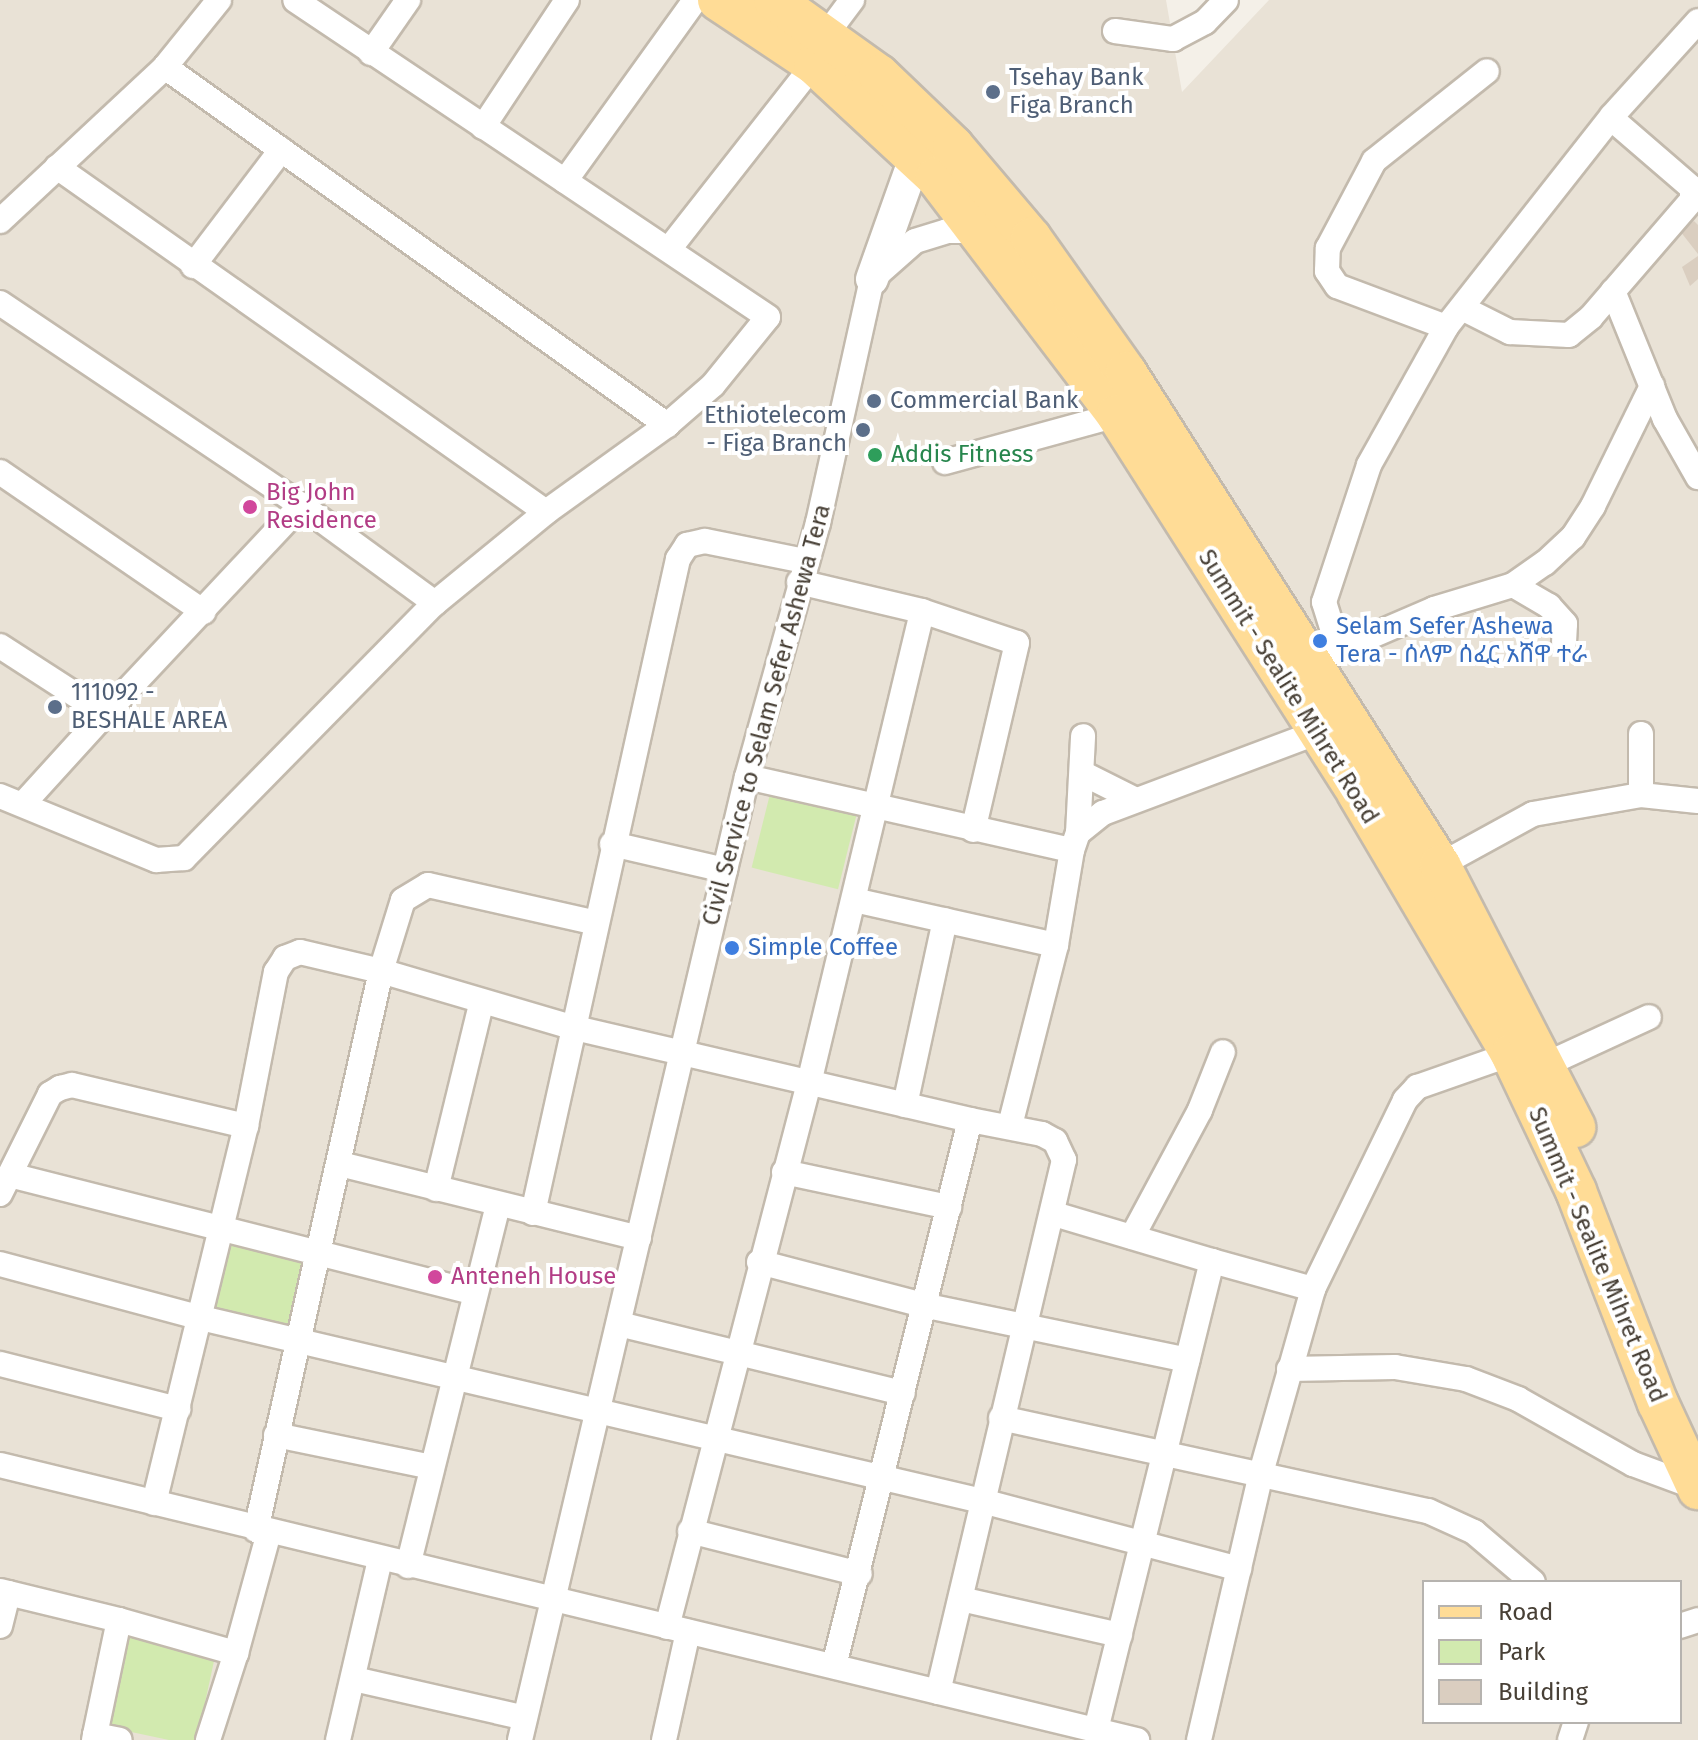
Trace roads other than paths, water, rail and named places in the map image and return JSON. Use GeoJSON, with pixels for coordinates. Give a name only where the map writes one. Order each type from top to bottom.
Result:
{"type":"FeatureCollection","features":[{"type":"Feature","properties":{"kind":"main road","name":"Summit - Sealite Mihret Road"},"geometry":{"type":"LineString","coordinates":[[718,0],[820,50],[982,231],[1117,415],[1316,733],[1370,787],[1529,1059],[1658,1403],[1698,1488]]}},
{"type":"Feature","properties":{"kind":"main road"},"geometry":{"type":"LineString","coordinates":[[774,0],[820,50],[879,75],[953,146],[1031,238],[1325,656],[1370,787],[1440,865],[1529,1059],[1602,1186],[1698,1429]]}},
{"type":"Feature","properties":{"kind":"street"},"geometry":{"type":"LineString","coordinates":[[0,221],[165,67],[219,0]]}},
{"type":"Feature","properties":{"kind":"street"},"geometry":{"type":"LineString","coordinates":[[295,0],[768,317],[713,385],[667,425],[546,512],[435,603],[184,858],[156,860],[11,800],[105,714],[204,612],[301,505]]}},
{"type":"Feature","properties":{"kind":"street"},"geometry":{"type":"LineString","coordinates":[[371,53],[408,0]]}},
{"type":"Feature","properties":{"kind":"street"},"geometry":{"type":"LineString","coordinates":[[483,127],[567,0]]}},
{"type":"Feature","properties":{"kind":"street"},"geometry":{"type":"LineString","coordinates":[[565,181],[695,0]]}},
{"type":"Feature","properties":{"kind":"street"},"geometry":{"type":"LineString","coordinates":[[669,249],[820,50],[852,0]]}},
{"type":"Feature","properties":{"kind":"street"},"geometry":{"type":"LineString","coordinates":[[1115,31],[1173,39],[1205,22],[1226,0]]}},
{"type":"Feature","properties":{"kind":"street"},"geometry":{"type":"LineString","coordinates":[[1652,386],[1573,537],[1513,585],[1325,656],[1324,602],[1369,465],[1454,318],[1611,118],[1698,21]]}},
{"type":"Feature","properties":{"kind":"street"},"geometry":{"type":"LineString","coordinates":[[165,67],[667,425]]}},
{"type":"Feature","properties":{"kind":"street"},"geometry":{"type":"LineString","coordinates":[[1487,71],[1374,161],[1328,248],[1327,271],[1337,286],[1510,332],[1539,337],[1569,335],[1613,291],[1692,200],[1692,188],[1611,118]]}},
{"type":"Feature","properties":{"kind":"street"},"geometry":{"type":"LineString","coordinates":[[193,266],[281,150]]}},
{"type":"Feature","properties":{"kind":"street"},"geometry":{"type":"LineString","coordinates":[[872,279],[915,158]]}},
{"type":"Feature","properties":{"kind":"street"},"geometry":{"type":"LineString","coordinates":[[57,167],[193,266],[546,512]]}},
{"type":"Feature","properties":{"kind":"street"},"geometry":{"type":"LineString","coordinates":[[872,279],[915,241],[947,231],[982,231]]}},
{"type":"Feature","properties":{"kind":"street","name":"Civil Service to Selam Sefer Ashewa Tera"},"geometry":{"type":"LineString","coordinates":[[523,1729],[600,1413],[747,777],[801,571],[818,523],[872,279]]}},
{"type":"Feature","properties":{"kind":"street"},"geometry":{"type":"LineString","coordinates":[[1613,291],[1652,386],[1690,440],[1698,477]]}},
{"type":"Feature","properties":{"kind":"street"},"geometry":{"type":"LineString","coordinates":[[0,303],[301,505],[435,603]]}},
{"type":"Feature","properties":{"kind":"street"},"geometry":{"type":"LineString","coordinates":[[945,462],[1117,415]]}},
{"type":"Feature","properties":{"kind":"street"},"geometry":{"type":"LineString","coordinates":[[0,472],[204,612]]}},
{"type":"Feature","properties":{"kind":"street"},"geometry":{"type":"LineString","coordinates":[[533,1213],[612,844],[678,559],[687,545],[705,541],[1017,643],[973,830]]}},
{"type":"Feature","properties":{"kind":"street"},"geometry":{"type":"LineString","coordinates":[[1513,585],[1549,606],[1565,624],[1564,642]]}},
{"type":"Feature","properties":{"kind":"street"},"geometry":{"type":"LineString","coordinates":[[664,1740],[690,1531],[809,1083],[922,611]]}},
{"type":"Feature","properties":{"kind":"street"},"geometry":{"type":"LineString","coordinates":[[0,646],[105,714]]}},
{"type":"Feature","properties":{"kind":"street"},"geometry":{"type":"LineString","coordinates":[[747,777],[876,810],[973,830],[1075,841],[1134,799],[1177,790],[1316,733]]}},
{"type":"Feature","properties":{"kind":"street"},"geometry":{"type":"LineString","coordinates":[[1641,734],[1641,795]]}},
{"type":"Feature","properties":{"kind":"street"},"geometry":{"type":"LineString","coordinates":[[1010,1126],[1056,945],[1075,841],[1083,736]]}},
{"type":"Feature","properties":{"kind":"street"},"geometry":{"type":"LineString","coordinates":[[1082,773],[1134,799]]}},
{"type":"Feature","properties":{"kind":"street"},"geometry":{"type":"LineString","coordinates":[[1440,865],[1533,814],[1641,795],[1698,801]]}},
{"type":"Feature","properties":{"kind":"street"},"geometry":{"type":"LineString","coordinates":[[612,844],[725,870]]}},
{"type":"Feature","properties":{"kind":"street"},"geometry":{"type":"LineString","coordinates":[[208,1740],[236,1653],[263,1531],[276,1435],[340,1164],[381,971],[403,900],[428,885],[596,923]]}},
{"type":"Feature","properties":{"kind":"street"},"geometry":{"type":"LineString","coordinates":[[854,900],[1056,945]]}},
{"type":"Feature","properties":{"kind":"street"},"geometry":{"type":"LineString","coordinates":[[905,1105],[945,920]]}},
{"type":"Feature","properties":{"kind":"street"},"geometry":{"type":"LineString","coordinates":[[154,1503],[246,1126],[276,972],[285,958],[300,952],[381,971],[481,1004],[575,1028],[683,1050],[970,1120],[1010,1126],[1055,1141],[1064,1160],[1054,1214],[1001,1418],[938,1692]]}},
{"type":"Feature","properties":{"kind":"street"},"geometry":{"type":"LineString","coordinates":[[436,1189],[481,1004]]}},
{"type":"Feature","properties":{"kind":"street"},"geometry":{"type":"LineString","coordinates":[[1199,1740],[1261,1473],[1313,1289],[1405,1100],[1417,1087],[1529,1059],[1649,1017]]}},
{"type":"Feature","properties":{"kind":"street"},"geometry":{"type":"LineString","coordinates":[[1132,1237],[1200,1110],[1223,1052]]}},
{"type":"Feature","properties":{"kind":"street"},"geometry":{"type":"LineString","coordinates":[[246,1126],[72,1085],[50,1094],[5,1185],[219,1229],[474,1292]]}},
{"type":"Feature","properties":{"kind":"street"},"geometry":{"type":"LineString","coordinates":[[834,1666],[927,1306],[970,1120]]}},
{"type":"Feature","properties":{"kind":"street"},"geometry":{"type":"LineString","coordinates":[[340,1164],[639,1238]]}},
{"type":"Feature","properties":{"kind":"street"},"geometry":{"type":"LineString","coordinates":[[784,1172],[949,1207]]}},
{"type":"Feature","properties":{"kind":"street"},"geometry":{"type":"LineString","coordinates":[[408,1566],[498,1205]]}},
{"type":"Feature","properties":{"kind":"street"},"geometry":{"type":"LineString","coordinates":[[1054,1214],[1313,1289]]}},
{"type":"Feature","properties":{"kind":"street"},"geometry":{"type":"LineString","coordinates":[[1096,1730],[1166,1458],[1212,1261]]}},
{"type":"Feature","properties":{"kind":"street"},"geometry":{"type":"LineString","coordinates":[[759,1262],[1023,1328],[1187,1360]]}},
{"type":"Feature","properties":{"kind":"street"},"geometry":{"type":"LineString","coordinates":[[0,1264],[201,1318],[982,1501],[1239,1569]]}},
{"type":"Feature","properties":{"kind":"street"},"geometry":{"type":"LineString","coordinates":[[619,1324],[903,1393]]}},
{"type":"Feature","properties":{"kind":"street"},"geometry":{"type":"LineString","coordinates":[[0,1364],[178,1409]]}},
{"type":"Feature","properties":{"kind":"street"},"geometry":{"type":"LineString","coordinates":[[1289,1369],[1395,1367],[1466,1379],[1518,1399],[1633,1464],[1698,1488]]}},
{"type":"Feature","properties":{"kind":"street"},"geometry":{"type":"LineString","coordinates":[[1001,1418],[1166,1458],[1261,1473],[1428,1511],[1474,1532],[1531,1580]]}},
{"type":"Feature","properties":{"kind":"street"},"geometry":{"type":"LineString","coordinates":[[276,1435],[432,1467]]}},
{"type":"Feature","properties":{"kind":"street"},"geometry":{"type":"LineString","coordinates":[[0,1465],[553,1603],[677,1629],[938,1692],[1056,1731],[1096,1730],[1137,1740]]}},
{"type":"Feature","properties":{"kind":"street"},"geometry":{"type":"LineString","coordinates":[[690,1531],[860,1574]]}},
{"type":"Feature","properties":{"kind":"street"},"geometry":{"type":"LineString","coordinates":[[338,1740],[380,1560]]}},
{"type":"Feature","properties":{"kind":"street"},"geometry":{"type":"LineString","coordinates":[[0,1626],[4,1592],[236,1653]]}},
{"type":"Feature","properties":{"kind":"street"},"geometry":{"type":"LineString","coordinates":[[961,1599],[1120,1635]]}},
{"type":"Feature","properties":{"kind":"street"},"geometry":{"type":"LineString","coordinates":[[119,1620],[95,1737],[120,1740]]}},
{"type":"Feature","properties":{"kind":"street"},"geometry":{"type":"LineString","coordinates":[[354,1679],[523,1729]]}},
{"type":"Feature","properties":{"kind":"place","name":"Tsehay Bank Figa Branch"},"geometry":{"type":"Point","coordinates":[993,92]}},
{"type":"Feature","properties":{"kind":"place","name":"Commercial Bank"},"geometry":{"type":"Point","coordinates":[874,401]}},
{"type":"Feature","properties":{"kind":"place","name":"Ethiotelecom - Figa Branch"},"geometry":{"type":"Point","coordinates":[863,430]}},
{"type":"Feature","properties":{"kind":"place","name":"Addis Fitness"},"geometry":{"type":"Point","coordinates":[875,455]}},
{"type":"Feature","properties":{"kind":"place","name":"Big John Residence"},"geometry":{"type":"Point","coordinates":[250,507]}},
{"type":"Feature","properties":{"kind":"place","name":"Selam Sefer Ashewa Tera - ሰላም ሰፈር አሸዋ ተራ"},"geometry":{"type":"Point","coordinates":[1320,641]}},
{"type":"Feature","properties":{"kind":"place","name":"111092 - BESHALE AREA"},"geometry":{"type":"Point","coordinates":[55,707]}},
{"type":"Feature","properties":{"kind":"place","name":"Simple Coffee"},"geometry":{"type":"Point","coordinates":[732,948]}},
{"type":"Feature","properties":{"kind":"place","name":"Anteneh House"},"geometry":{"type":"Point","coordinates":[435,1277]}}]}
